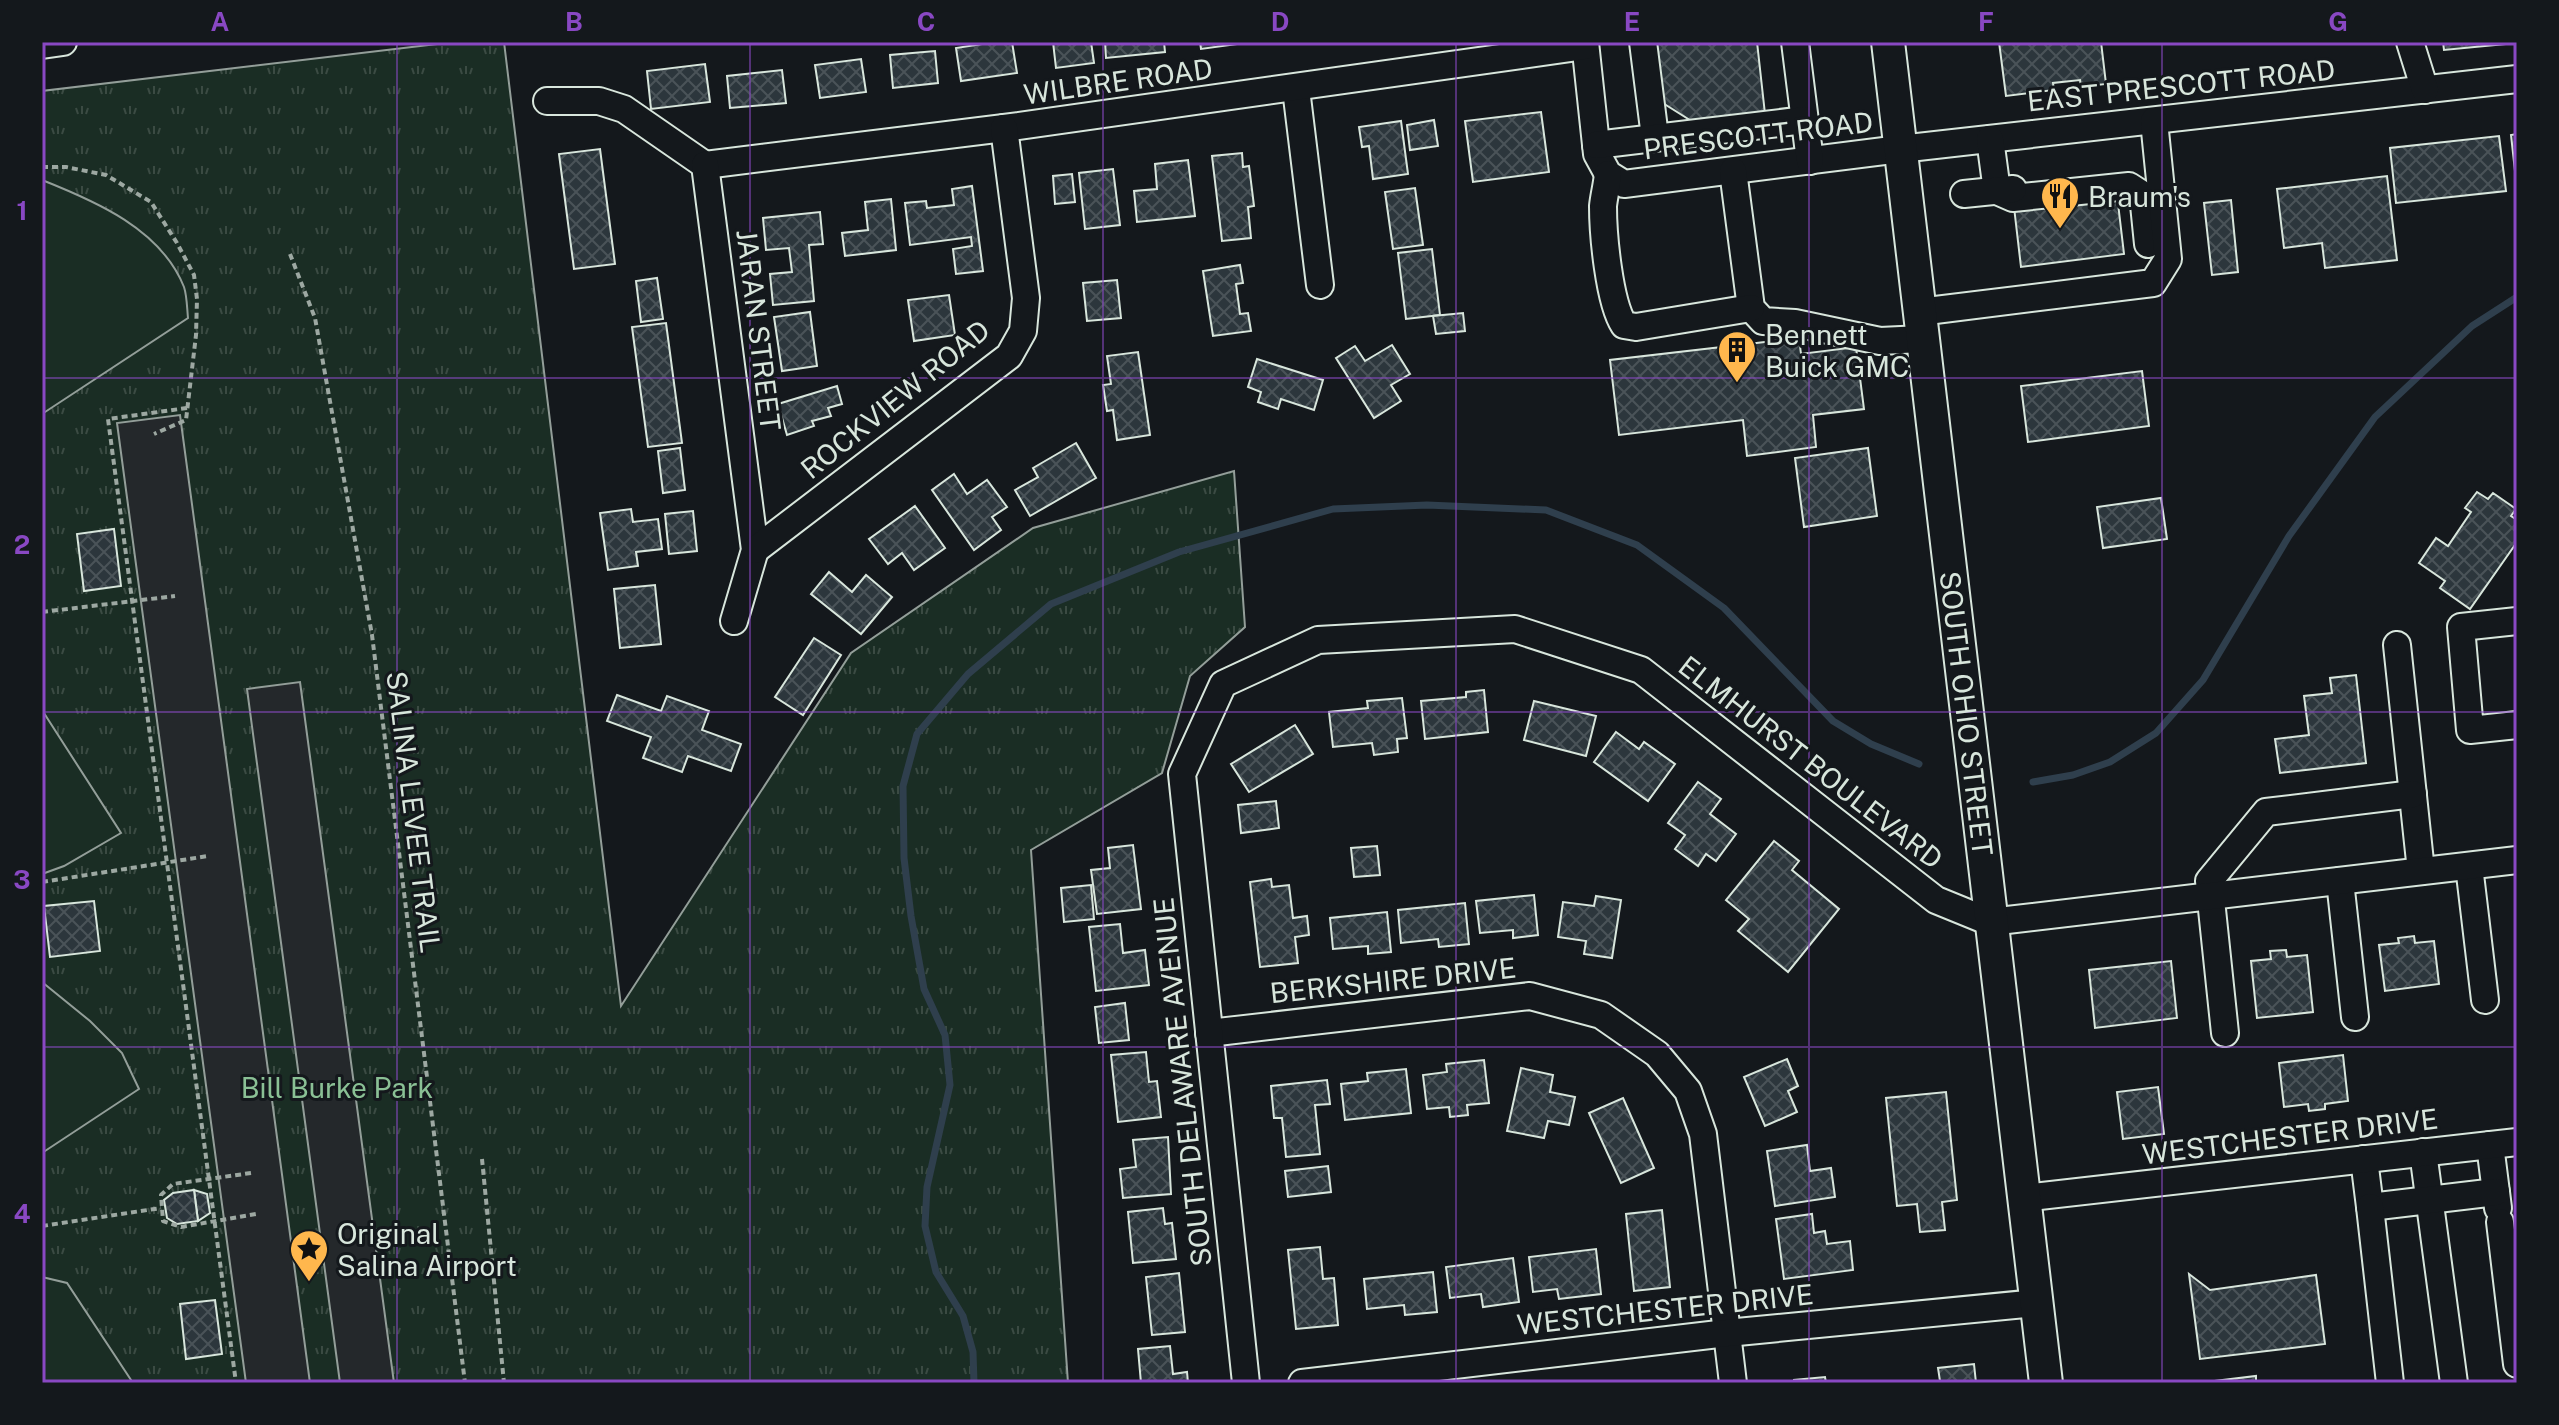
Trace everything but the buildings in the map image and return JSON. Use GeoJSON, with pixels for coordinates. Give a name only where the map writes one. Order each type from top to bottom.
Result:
{"type":"FeatureCollection","features":[{"type":"Feature","properties":{"kind":"main road","name":"SOUTH OHIO STREET"},"geometry":{"type":"LineString","coordinates":[[1888,42],[2046,1383]]}},
{"type":"Feature","properties":{"kind":"street"},"geometry":{"type":"LineString","coordinates":[[42,45],[63,42]]}},
{"type":"Feature","properties":{"kind":"street"},"geometry":{"type":"LineString","coordinates":[[1643,42],[1655,137]]}},
{"type":"Feature","properties":{"kind":"street"},"geometry":{"type":"LineString","coordinates":[[1795,42],[1810,161]]}},
{"type":"Feature","properties":{"kind":"street"},"geometry":{"type":"LineString","coordinates":[[2410,42],[2425,90]]}},
{"type":"Feature","properties":{"kind":"street"},"geometry":{"type":"LineString","coordinates":[[1585,44],[1597,154],[1616,179],[1603,204],[1615,312],[1624,325],[1636,327],[1751,308]]}},
{"type":"Feature","properties":{"kind":"street","name":"WILBRE ROAD"},"geometry":{"type":"LineString","coordinates":[[705,165],[1296,89],[1585,44]]}},
{"type":"Feature","properties":{"kind":"street","name":"EAST PRESCOTT ROAD"},"geometry":{"type":"LineString","coordinates":[[1900,149],[2517,79]]}},
{"type":"Feature","properties":{"kind":"street"},"geometry":{"type":"LineString","coordinates":[[1296,89],[1320,285]]}},
{"type":"Feature","properties":{"kind":"street"},"geometry":{"type":"LineString","coordinates":[[547,101],[599,101],[624,109],[705,165]]}},
{"type":"Feature","properties":{"kind":"street"},"geometry":{"type":"LineString","coordinates":[[1596,145],[1805,120]]}},
{"type":"Feature","properties":{"kind":"street"},"geometry":{"type":"LineString","coordinates":[[1733,171],[1751,308],[1763,321],[1795,323],[1880,341],[1921,325],[2153,283],[2168,259],[2154,121]]}},
{"type":"Feature","properties":{"kind":"street","name":"ROCKVIEW ROAD"},"geometry":{"type":"LineString","coordinates":[[755,550],[1009,356],[1023,331],[1026,298],[1004,128]]}},
{"type":"Feature","properties":{"kind":"street"},"geometry":{"type":"LineString","coordinates":[[1990,139],[1997,191]]}},
{"type":"Feature","properties":{"kind":"street","name":"PRESCOTT ROAD"},"geometry":{"type":"LineString","coordinates":[[1616,179],[1733,171],[1900,149]]}},
{"type":"Feature","properties":{"kind":"street","name":"JARAN STREET"},"geometry":{"type":"LineString","coordinates":[[705,165],[755,550]]}},
{"type":"Feature","properties":{"kind":"street"},"geometry":{"type":"LineString","coordinates":[[1964,194],[2159,171]]}},
{"type":"Feature","properties":{"kind":"street"},"geometry":{"type":"LineString","coordinates":[[1997,191],[2013,198],[2129,186],[2143,195],[2153,283]]}},
{"type":"Feature","properties":{"kind":"street"},"geometry":{"type":"LineString","coordinates":[[734,621],[755,550]]}},
{"type":"Feature","properties":{"kind":"street"},"geometry":{"type":"LineString","coordinates":[[2517,621],[2461,627],[2470,730],[2517,725]]}},
{"type":"Feature","properties":{"kind":"street","name":"ELMHURST BOULEVARD"},"geometry":{"type":"LineString","coordinates":[[1182,774],[1223,684],[1318,640],[1515,629],[1641,670],[1936,900],[1990,922],[2517,860]]}},
{"type":"Feature","properties":{"kind":"street"},"geometry":{"type":"LineString","coordinates":[[2397,645],[2421,871]]}},
{"type":"Feature","properties":{"kind":"street","name":"SOUTH DELAWARE AVENUE"},"geometry":{"type":"LineString","coordinates":[[1182,774],[1246,1383]]}},
{"type":"Feature","properties":{"kind":"street"},"geometry":{"type":"LineString","coordinates":[[2225,1033],[2209,881],[2266,812],[2413,794]]}},
{"type":"Feature","properties":{"kind":"street"},"geometry":{"type":"LineString","coordinates":[[2469,866],[2485,1000]]}},
{"type":"Feature","properties":{"kind":"street"},"geometry":{"type":"LineString","coordinates":[[2340,881],[2355,1017]]}},
{"type":"Feature","properties":{"kind":"street","name":"BERKSHIRE DRIVE"},"geometry":{"type":"LineString","coordinates":[[1209,1033],[1530,996],[1601,1015],[1657,1054],[1688,1091],[1703,1134],[1733,1383]]}},
{"type":"Feature","properties":{"kind":"street","name":"WESTCHESTER DRIVE"},"geometry":{"type":"LineString","coordinates":[[2023,1198],[2517,1142]]}},
{"type":"Feature","properties":{"kind":"street"},"geometry":{"type":"LineString","coordinates":[[2490,1145],[2496,1192],[2508,1221],[2517,1364]]}},
{"type":"Feature","properties":{"kind":"street"},"geometry":{"type":"LineString","coordinates":[[2423,1152],[2454,1383]]}},
{"type":"Feature","properties":{"kind":"street"},"geometry":{"type":"LineString","coordinates":[[2364,1159],[2390,1383]]}},
{"type":"Feature","properties":{"kind":"street"},"geometry":{"type":"LineString","coordinates":[[2370,1207],[2496,1192]]}},
{"type":"Feature","properties":{"kind":"street","name":"WESTCHESTER DRIVE"},"geometry":{"type":"LineString","coordinates":[[1302,1383],[1727,1333],[2036,1303]]}},
{"type":"Feature","properties":{"kind":"path"},"geometry":{"type":"LineString","coordinates":[[42,167],[66,167],[106,175],[151,202],[194,275],[196,335],[186,420],[154,434]]}},
{"type":"Feature","properties":{"kind":"path","name":"SALINA LEVEE TRAIL"},"geometry":{"type":"LineString","coordinates":[[290,254],[315,318],[372,635],[465,1383]]}},
{"type":"Feature","properties":{"kind":"path"},"geometry":{"type":"LineString","coordinates":[[187,408],[108,419],[236,1383]]}},
{"type":"Feature","properties":{"kind":"path"},"geometry":{"type":"LineString","coordinates":[[42,612],[175,596]]}},
{"type":"Feature","properties":{"kind":"path"},"geometry":{"type":"LineString","coordinates":[[42,882],[208,856]]}},
{"type":"Feature","properties":{"kind":"path"},"geometry":{"type":"LineString","coordinates":[[482,1159],[504,1383]]}},
{"type":"Feature","properties":{"kind":"path"},"geometry":{"type":"LineString","coordinates":[[251,1173],[173,1184],[161,1195],[161,1208],[163,1221],[181,1227],[256,1214]]}},
{"type":"Feature","properties":{"kind":"path"},"geometry":{"type":"LineString","coordinates":[[42,1226],[161,1208]]}},
{"type":"Feature","properties":{"kind":"green space","name":"Bill Burke Park"},"geometry":{"type":"Polygon","coordinates":[[[454,42],[504,42],[621,1006],[851,653],[1033,528],[1234,471],[1245,627],[1190,676],[1162,773],[1031,850],[1068,1383],[42,1383],[42,91],[454,42]]]}},
{"type":"Feature","properties":{"kind":"green space"},"geometry":{"type":"Polygon","coordinates":[[[42,180],[104,208],[143,233],[160,249],[184,287],[188,318],[42,414],[42,180]]]}},
{"type":"Feature","properties":{"kind":"green space"},"geometry":{"type":"Polygon","coordinates":[[[42,710],[121,833],[64,866],[42,874],[42,710]]]}},
{"type":"Feature","properties":{"kind":"green space"},"geometry":{"type":"Polygon","coordinates":[[[42,982],[90,1021],[122,1053],[139,1089],[42,1153],[42,982]]]}},
{"type":"Feature","properties":{"kind":"green space"},"geometry":{"type":"Polygon","coordinates":[[[42,1277],[67,1283],[133,1383],[42,1383],[42,1277]]]}},
{"type":"Feature","properties":{"kind":"shaded area"},"geometry":{"type":"Polygon","coordinates":[[[180,415],[310,1383],[246,1383],[117,423],[180,415]]]}},
{"type":"Feature","properties":{"kind":"shaded area"},"geometry":{"type":"Polygon","coordinates":[[[300,682],[394,1383],[340,1383],[247,689],[300,682]]]}},
{"type":"Feature","properties":{"kind":"waterway"},"geometry":{"type":"LineString","coordinates":[[2033,782],[2073,775],[2110,762],[2156,733],[2203,680],[2289,536],[2375,417],[2472,326],[2517,297]]}},
{"type":"Feature","properties":{"kind":"waterway"},"geometry":{"type":"LineString","coordinates":[[974,1383],[973,1352],[963,1316],[936,1272],[925,1226],[927,1187],[950,1085],[945,1035],[924,989],[911,916],[904,858],[903,786],[917,734],[968,674],[1051,604],[1179,552],[1333,509],[1427,505],[1546,510],[1637,545],[1724,608],[1833,721],[1871,744],[1919,764]]}},
{"type":"Feature","properties":{"kind":"place","name":"Braum's"},"geometry":{"type":"Point","coordinates":[2060,230]}},
{"type":"Feature","properties":{"kind":"place","name":"Bennett Buick GMC"},"geometry":{"type":"Point","coordinates":[1737,384]}},
{"type":"Feature","properties":{"kind":"place","name":"Original Salina Airport"},"geometry":{"type":"Point","coordinates":[309,1283]}}]}
